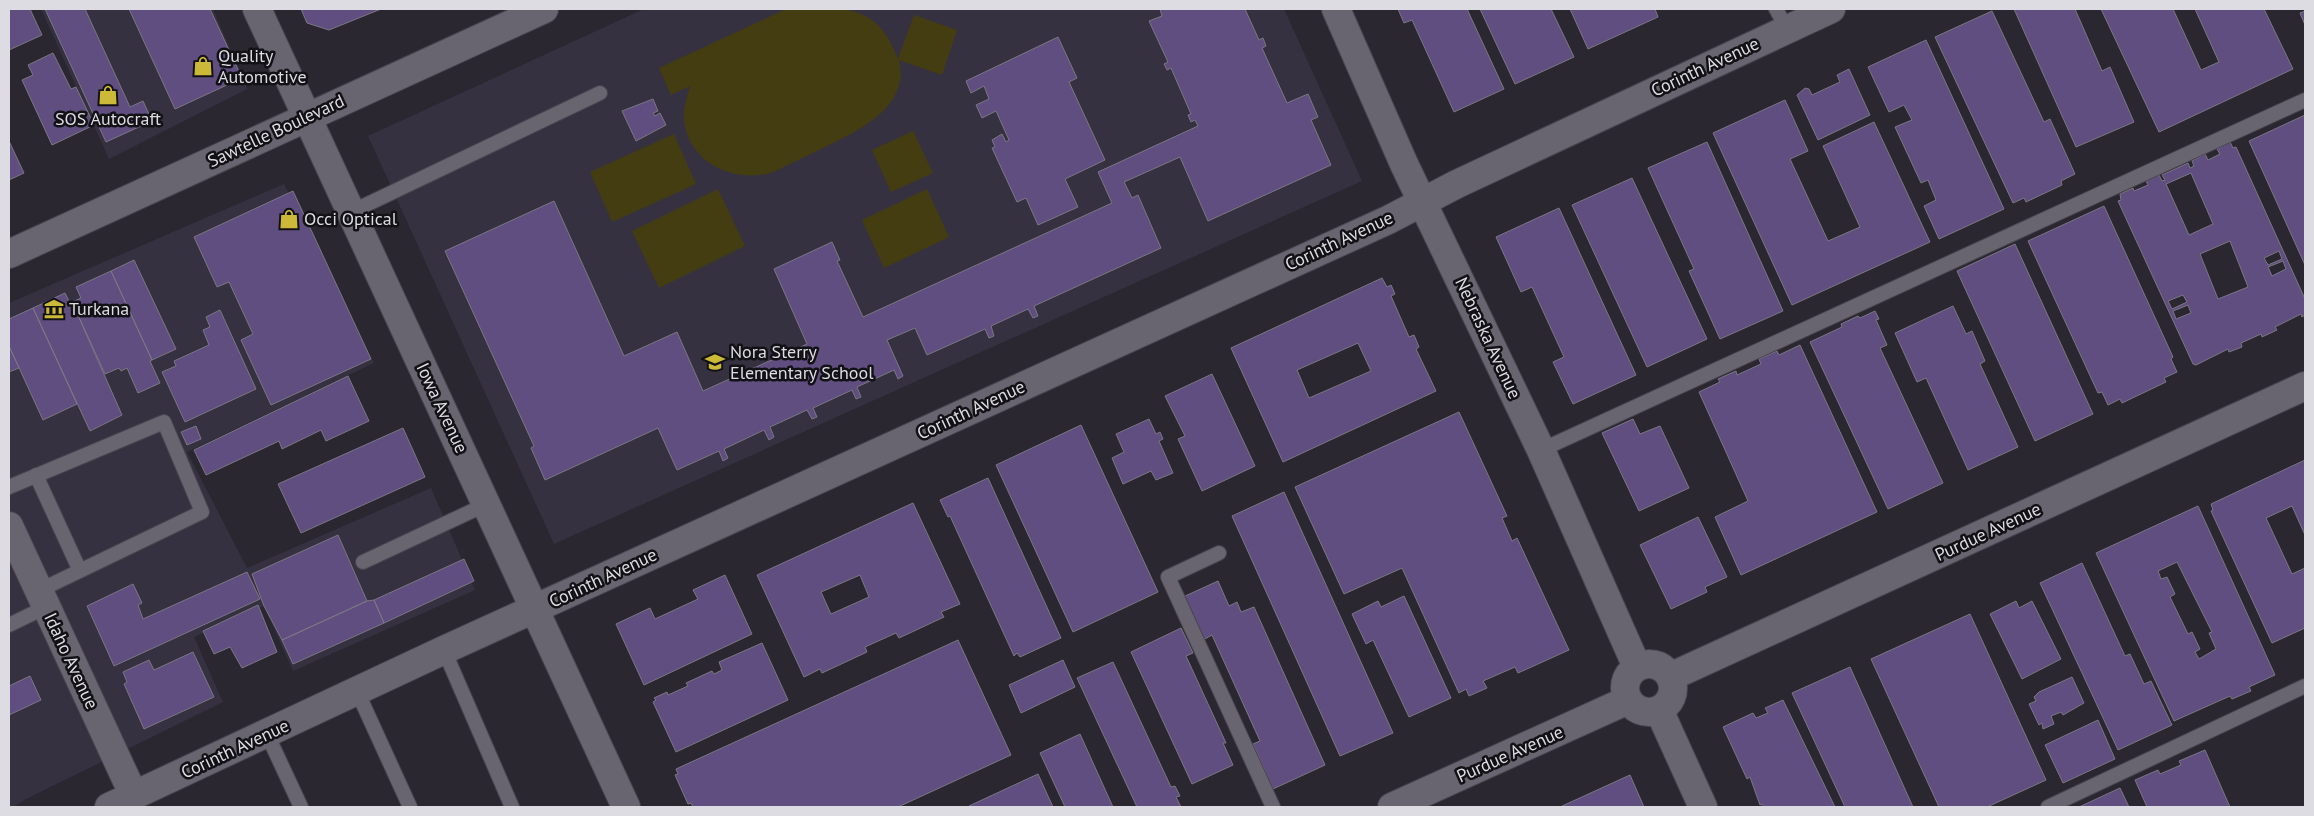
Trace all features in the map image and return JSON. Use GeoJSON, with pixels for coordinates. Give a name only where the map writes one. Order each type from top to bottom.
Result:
{"type":"FeatureCollection","features":[{"type":"Feature","properties":{"kind":"street","name":"Iowa Avenue"},"geometry":{"type":"LineString","coordinates":[[257,9],[487,504],[533,610],[626,807]]}},
{"type":"Feature","properties":{"kind":"street","name":"Sawtelle Boulevard"},"geometry":{"type":"LineString","coordinates":[[9,254],[544,9]]}},
{"type":"Feature","properties":{"kind":"street","name":"Nebraska Avenue"},"geometry":{"type":"LineString","coordinates":[[1336,9],[1423,201],[1541,450],[1637,667]]}},
{"type":"Feature","properties":{"kind":"street","name":"Corinth Avenue"},"geometry":{"type":"LineString","coordinates":[[109,807],[444,650],[1388,220],[1781,19],[1831,9]]}},
{"type":"Feature","properties":{"kind":"street","name":"Purdue Avenue"},"geometry":{"type":"LineString","coordinates":[[1670,677],[2305,386]]}},
{"type":"Feature","properties":{"kind":"street","name":"Idaho Avenue"},"geometry":{"type":"LineString","coordinates":[[9,526],[134,796]]}},
{"type":"Feature","properties":{"kind":"street"},"geometry":{"type":"LineString","coordinates":[[1655,664],[1668,673],[1670,677],[1672,696],[1669,703],[1659,710],[1640,711],[1628,700],[1625,684],[1627,677],[1637,667],[1655,664]]}},
{"type":"Feature","properties":{"kind":"street","name":"Purdue Avenue"},"geometry":{"type":"LineString","coordinates":[[1392,807],[1628,700]]}},
{"type":"Feature","properties":{"kind":"street"},"geometry":{"type":"LineString","coordinates":[[1659,710],[1703,807]]}},
{"type":"Feature","properties":{"kind":"lane"},"geometry":{"type":"LineString","coordinates":[[351,212],[600,93]]}},
{"type":"Feature","properties":{"kind":"lane"},"geometry":{"type":"LineString","coordinates":[[1541,450],[2305,100]]}},
{"type":"Feature","properties":{"kind":"lane"},"geometry":{"type":"LineString","coordinates":[[9,487],[164,422],[202,512],[80,571],[9,625]]}},
{"type":"Feature","properties":{"kind":"lane"},"geometry":{"type":"LineString","coordinates":[[36,476],[80,571]]}},
{"type":"Feature","properties":{"kind":"lane"},"geometry":{"type":"LineString","coordinates":[[363,562],[487,504]]}},
{"type":"Feature","properties":{"kind":"lane"},"geometry":{"type":"LineString","coordinates":[[1219,553],[1168,577],[1273,807]]}},
{"type":"Feature","properties":{"kind":"lane"},"geometry":{"type":"LineString","coordinates":[[444,650],[512,807]]}},
{"type":"Feature","properties":{"kind":"lane"},"geometry":{"type":"LineString","coordinates":[[2048,807],[2305,686]]}},
{"type":"Feature","properties":{"kind":"lane"},"geometry":{"type":"LineString","coordinates":[[357,691],[410,807]]}},
{"type":"Feature","properties":{"kind":"lane"},"geometry":{"type":"LineString","coordinates":[[267,734],[301,807]]}},
{"type":"Feature","properties":{"kind":"shaded area"},"geometry":{"type":"Polygon","coordinates":[[[41,9],[213,9],[247,89],[109,159],[41,9]]]}},
{"type":"Feature","properties":{"kind":"shaded area","name":"Nora Sterry Elementary School"},"geometry":{"type":"Polygon","coordinates":[[[644,9],[1284,9],[1362,181],[554,544],[368,136],[644,9]]]}},
{"type":"Feature","properties":{"kind":"shaded area"},"geometry":{"type":"Polygon","coordinates":[[[786,9],[840,9],[868,17],[879,26],[889,40],[898,59],[914,15],[957,30],[942,75],[899,60],[900,76],[897,91],[890,103],[868,124],[771,173],[742,175],[728,172],[704,158],[694,148],[688,135],[684,116],[690,86],[671,95],[659,68],[786,9]]]}},
{"type":"Feature","properties":{"kind":"shaded area"},"geometry":{"type":"Polygon","coordinates":[[[913,131],[933,173],[891,192],[872,150],[913,131]]]}},
{"type":"Feature","properties":{"kind":"shaded area"},"geometry":{"type":"Polygon","coordinates":[[[674,134],[696,184],[612,222],[590,172],[674,134]]]}},
{"type":"Feature","properties":{"kind":"shaded area"},"geometry":{"type":"Polygon","coordinates":[[[284,184],[374,363],[187,452],[247,568],[431,488],[475,590],[293,671],[264,606],[194,637],[223,702],[24,800],[14,807],[9,807],[9,303],[284,184]]]}},
{"type":"Feature","properties":{"kind":"shaded area"},"geometry":{"type":"Polygon","coordinates":[[[718,189],[745,246],[659,288],[632,231],[718,189]]]}},
{"type":"Feature","properties":{"kind":"shaded area"},"geometry":{"type":"Polygon","coordinates":[[[927,189],[949,237],[884,268],[862,220],[927,189]]]}},
{"type":"Feature","properties":{"kind":"building"},"geometry":{"type":"Polygon","coordinates":[[[9,9],[30,9],[42,35],[9,50],[9,9]]]}},
{"type":"Feature","properties":{"kind":"building"},"geometry":{"type":"Polygon","coordinates":[[[45,9],[85,9],[130,107],[143,101],[152,121],[106,142],[45,9]]]}},
{"type":"Feature","properties":{"kind":"building"},"geometry":{"type":"Polygon","coordinates":[[[129,9],[210,9],[242,78],[175,109],[129,9]]]}},
{"type":"Feature","properties":{"kind":"building"},"geometry":{"type":"Polygon","coordinates":[[[301,9],[381,9],[329,30],[307,23],[301,9]]]}},
{"type":"Feature","properties":{"kind":"building"},"geometry":{"type":"Polygon","coordinates":[[[1160,9],[1245,9],[1259,40],[1263,38],[1266,46],[1262,48],[1287,103],[1308,94],[1318,117],[1311,120],[1331,165],[1208,221],[1180,157],[1124,182],[1132,198],[1138,195],[1161,248],[1034,306],[1038,316],[1033,318],[1028,309],[991,326],[994,336],[989,338],[985,329],[927,355],[915,328],[887,340],[903,376],[898,379],[894,370],[857,387],[861,397],[856,399],[852,390],[813,408],[817,417],[812,419],[807,410],[770,427],[774,437],[769,440],[764,430],[724,449],[728,458],[723,461],[719,451],[677,470],[658,428],[545,480],[531,448],[534,446],[445,251],[554,201],[624,356],[677,332],[703,391],[807,344],[774,269],[832,242],[840,260],[837,261],[863,317],[1112,203],[1098,172],[1198,126],[1195,120],[1191,122],[1188,115],[1191,114],[1171,68],[1167,70],[1164,64],[1168,62],[1149,21],[1162,16],[1160,9]]]}},
{"type":"Feature","properties":{"kind":"building"},"geometry":{"type":"Polygon","coordinates":[[[1398,9],[1467,9],[1504,89],[1454,112],[1412,20],[1404,23],[1398,9]]]}},
{"type":"Feature","properties":{"kind":"building"},"geometry":{"type":"Polygon","coordinates":[[[1480,9],[1551,9],[1574,57],[1515,84],[1480,9]]]}},
{"type":"Feature","properties":{"kind":"building"},"geometry":{"type":"Polygon","coordinates":[[[1570,9],[1655,9],[1658,17],[1588,49],[1570,9]]]}},
{"type":"Feature","properties":{"kind":"building"},"geometry":{"type":"Polygon","coordinates":[[[2014,9],[2075,9],[2102,71],[2110,67],[2134,122],[2076,147],[2014,9]]]}},
{"type":"Feature","properties":{"kind":"building"},"geometry":{"type":"Polygon","coordinates":[[[2101,9],[2173,9],[2201,70],[2219,62],[2195,9],[2264,9],[2293,69],[2159,132],[2101,9]]]}},
{"type":"Feature","properties":{"kind":"building"},"geometry":{"type":"Polygon","coordinates":[[[1992,11],[2044,122],[2050,119],[2075,174],[2061,181],[2062,185],[2026,202],[2024,198],[2013,203],[1935,37],[1992,11]]]}},
{"type":"Feature","properties":{"kind":"building"},"geometry":{"type":"Polygon","coordinates":[[[2305,11],[2305,25],[2300,13],[2305,11]]]}},
{"type":"Feature","properties":{"kind":"building"},"geometry":{"type":"Polygon","coordinates":[[[1058,37],[1077,78],[1069,82],[1105,160],[1065,179],[1078,207],[1038,225],[1026,198],[1017,202],[992,148],[995,147],[992,140],[1002,134],[1006,142],[1009,140],[996,111],[982,118],[976,105],[989,99],[984,86],[971,93],[966,81],[1058,37]]]}},
{"type":"Feature","properties":{"kind":"building"},"geometry":{"type":"Polygon","coordinates":[[[1926,40],[2004,209],[1939,239],[1924,206],[1936,200],[1928,180],[1921,183],[1895,127],[1912,120],[1904,105],[1889,112],[1868,67],[1926,40]]]}},
{"type":"Feature","properties":{"kind":"building"},"geometry":{"type":"Polygon","coordinates":[[[53,53],[71,89],[76,87],[94,125],[52,145],[22,80],[33,75],[28,65],[53,53]]]}},
{"type":"Feature","properties":{"kind":"building"},"geometry":{"type":"Polygon","coordinates":[[[1849,69],[1870,115],[1818,140],[1797,95],[1805,88],[1809,89],[1812,95],[1840,82],[1837,75],[1849,69]]]}},
{"type":"Feature","properties":{"kind":"building"},"geometry":{"type":"Polygon","coordinates":[[[653,99],[658,111],[653,113],[655,116],[660,113],[666,125],[636,141],[622,111],[653,99]]]}},
{"type":"Feature","properties":{"kind":"building"},"geometry":{"type":"Polygon","coordinates":[[[1785,100],[1808,151],[1790,159],[1828,241],[1860,227],[1823,146],[1874,122],[1930,242],[1792,305],[1713,133],[1785,100]]]}},
{"type":"Feature","properties":{"kind":"building"},"geometry":{"type":"Polygon","coordinates":[[[2305,115],[2305,265],[2249,141],[2305,115]]]}},
{"type":"Feature","properties":{"kind":"building"},"geometry":{"type":"Polygon","coordinates":[[[9,141],[24,173],[9,180],[9,141]]]}},
{"type":"Feature","properties":{"kind":"building"},"geometry":{"type":"Polygon","coordinates":[[[1707,142],[1783,311],[1720,339],[1689,271],[1694,269],[1648,168],[1707,142]]]}},
{"type":"Feature","properties":{"kind":"building"},"geometry":{"type":"Polygon","coordinates":[[[2230,142],[2233,148],[2236,147],[2305,299],[2305,315],[2302,317],[2301,314],[2275,327],[2277,330],[2262,337],[2261,334],[2241,343],[2242,347],[2229,352],[2228,349],[2196,365],[2193,364],[2118,201],[2121,200],[2120,194],[2133,188],[2134,191],[2148,185],[2146,181],[2159,175],[2162,181],[2165,180],[2162,175],[2188,163],[2190,168],[2194,166],[2192,161],[2205,154],[2208,160],[2220,154],[2217,149],[2230,142]],[[2191,173],[2166,184],[2189,235],[2213,224],[2191,173]],[[2230,241],[2200,254],[2218,299],[2248,287],[2230,241]],[[2279,251],[2264,258],[2268,265],[2282,259],[2279,251]],[[2283,261],[2268,267],[2272,276],[2286,269],[2283,261]],[[2183,295],[2168,301],[2172,309],[2187,302],[2183,295]],[[2188,305],[2173,311],[2176,319],[2191,313],[2188,305]]]}},
{"type":"Feature","properties":{"kind":"building"},"geometry":{"type":"Polygon","coordinates":[[[1632,178],[1707,339],[1647,367],[1572,205],[1632,178]]]}},
{"type":"Feature","properties":{"kind":"building"},"geometry":{"type":"Polygon","coordinates":[[[293,191],[371,359],[271,405],[241,340],[253,334],[229,282],[217,287],[194,237],[293,191]]]}},
{"type":"Feature","properties":{"kind":"building"},"geometry":{"type":"Polygon","coordinates":[[[2104,206],[2173,357],[2171,359],[2177,372],[2164,378],[2166,382],[2122,403],[2120,399],[2108,405],[2102,392],[2098,393],[2028,241],[2104,206]]]}},
{"type":"Feature","properties":{"kind":"building"},"geometry":{"type":"Polygon","coordinates":[[[1559,208],[1636,375],[1573,404],[1553,362],[1564,357],[1532,287],[1521,292],[1496,237],[1559,208]]]}},
{"type":"Feature","properties":{"kind":"building"},"geometry":{"type":"Polygon","coordinates":[[[2015,244],[2093,414],[2035,441],[1957,271],[2015,244]]]}},
{"type":"Feature","properties":{"kind":"building"},"geometry":{"type":"Polygon","coordinates":[[[134,260],[176,349],[152,360],[111,271],[134,260]]]}},
{"type":"Feature","properties":{"kind":"building"},"geometry":{"type":"Polygon","coordinates":[[[111,271],[152,360],[150,361],[160,383],[138,393],[127,368],[121,371],[119,368],[105,374],[72,302],[81,298],[76,287],[111,271]]]}},
{"type":"Feature","properties":{"kind":"building"},"geometry":{"type":"Polygon","coordinates":[[[1382,278],[1387,287],[1391,285],[1395,294],[1391,296],[1409,337],[1414,335],[1419,347],[1416,349],[1436,391],[1283,462],[1231,348],[1382,278]],[[1358,343],[1297,370],[1309,398],[1371,371],[1358,343]]]}},
{"type":"Feature","properties":{"kind":"building"},"geometry":{"type":"Polygon","coordinates":[[[65,293],[70,303],[72,302],[122,415],[90,431],[33,308],[65,293]]]}},
{"type":"Feature","properties":{"kind":"building"},"geometry":{"type":"Polygon","coordinates":[[[1953,306],[1966,334],[1972,331],[1985,361],[1980,364],[2018,447],[1968,470],[1926,378],[1917,382],[1895,333],[1953,306]]]}},
{"type":"Feature","properties":{"kind":"building"},"geometry":{"type":"Polygon","coordinates":[[[33,308],[77,404],[43,420],[9,346],[9,319],[33,308]]]}},
{"type":"Feature","properties":{"kind":"building"},"geometry":{"type":"Polygon","coordinates":[[[220,310],[256,389],[185,422],[162,372],[176,366],[174,361],[209,345],[203,330],[210,327],[206,317],[220,310]]]}},
{"type":"Feature","properties":{"kind":"building"},"geometry":{"type":"Polygon","coordinates":[[[1875,311],[1879,319],[1876,320],[1887,345],[1880,348],[1943,483],[1888,509],[1810,342],[1842,327],[1841,324],[1875,311]]]}},
{"type":"Feature","properties":{"kind":"building"},"geometry":{"type":"Polygon","coordinates":[[[1800,345],[1877,512],[1741,575],[1715,517],[1748,501],[1699,392],[1720,382],[1718,379],[1736,371],[1737,375],[1761,364],[1759,359],[1777,351],[1779,355],[1800,345]]]}},
{"type":"Feature","properties":{"kind":"building"},"geometry":{"type":"Polygon","coordinates":[[[9,346],[19,368],[9,372],[9,346]]]}},
{"type":"Feature","properties":{"kind":"building"},"geometry":{"type":"Polygon","coordinates":[[[1212,374],[1255,466],[1202,491],[1178,439],[1185,436],[1165,396],[1212,374]]]}},
{"type":"Feature","properties":{"kind":"building"},"geometry":{"type":"Polygon","coordinates":[[[348,376],[369,421],[326,441],[321,430],[282,449],[279,441],[206,475],[194,450],[348,376]]]}},
{"type":"Feature","properties":{"kind":"building"},"geometry":{"type":"Polygon","coordinates":[[[1459,412],[1507,516],[1502,518],[1512,541],[1517,538],[1569,650],[1518,673],[1515,667],[1483,681],[1487,688],[1469,696],[1466,689],[1459,693],[1402,568],[1344,594],[1295,487],[1459,412]]]}},
{"type":"Feature","properties":{"kind":"building"},"geometry":{"type":"Polygon","coordinates":[[[1149,419],[1156,434],[1160,432],[1163,439],[1159,441],[1173,473],[1156,480],[1151,471],[1123,484],[1112,458],[1124,452],[1116,434],[1149,419]]]}},
{"type":"Feature","properties":{"kind":"building"},"geometry":{"type":"Polygon","coordinates":[[[1633,419],[1640,434],[1660,426],[1689,488],[1639,511],[1602,433],[1633,419]]]}},
{"type":"Feature","properties":{"kind":"building"},"geometry":{"type":"Polygon","coordinates":[[[1081,425],[1158,592],[1073,632],[996,465],[1081,425]]]}},
{"type":"Feature","properties":{"kind":"building"},"geometry":{"type":"Polygon","coordinates":[[[196,426],[201,439],[187,445],[181,432],[196,426]]]}},
{"type":"Feature","properties":{"kind":"building"},"geometry":{"type":"Polygon","coordinates":[[[403,428],[425,477],[301,533],[278,484],[403,428]]]}},
{"type":"Feature","properties":{"kind":"building"},"geometry":{"type":"Polygon","coordinates":[[[2305,460],[2305,535],[2292,506],[2266,518],[2292,574],[2305,568],[2305,628],[2272,643],[2211,511],[2213,510],[2211,504],[2305,460]]]}},
{"type":"Feature","properties":{"kind":"building"},"geometry":{"type":"Polygon","coordinates":[[[988,478],[1061,638],[1020,657],[1017,653],[1014,656],[950,516],[948,517],[940,500],[988,478]]]}},
{"type":"Feature","properties":{"kind":"building"},"geometry":{"type":"Polygon","coordinates":[[[1284,492],[1393,733],[1340,756],[1232,516],[1284,492]]]}},
{"type":"Feature","properties":{"kind":"building"},"geometry":{"type":"Polygon","coordinates":[[[913,503],[960,604],[941,612],[944,617],[899,638],[896,633],[865,647],[867,652],[822,673],[820,669],[804,677],[757,575],[913,503]],[[860,575],[821,592],[831,614],[869,597],[860,575]]]}},
{"type":"Feature","properties":{"kind":"building"},"geometry":{"type":"Polygon","coordinates":[[[2198,506],[2275,675],[2249,687],[2251,691],[2232,699],[2230,696],[2174,721],[2096,553],[2198,506]],[[2177,562],[2158,571],[2161,579],[2167,577],[2175,594],[2170,597],[2188,634],[2192,632],[2200,649],[2195,652],[2199,659],[2216,649],[2209,633],[2212,632],[2177,562]]]}},
{"type":"Feature","properties":{"kind":"building"},"geometry":{"type":"Polygon","coordinates":[[[1698,517],[1727,577],[1705,587],[1707,592],[1671,609],[1640,545],[1698,517]]]}},
{"type":"Feature","properties":{"kind":"building"},"geometry":{"type":"Polygon","coordinates":[[[338,535],[367,601],[282,640],[264,606],[252,574],[338,535]]]}},
{"type":"Feature","properties":{"kind":"building"},"geometry":{"type":"Polygon","coordinates":[[[464,559],[474,581],[384,623],[374,600],[464,559]]]}},
{"type":"Feature","properties":{"kind":"building"},"geometry":{"type":"Polygon","coordinates":[[[2082,563],[2125,656],[2130,654],[2144,684],[2151,681],[2172,725],[2118,750],[2040,583],[2082,563]]]}},
{"type":"Feature","properties":{"kind":"building"},"geometry":{"type":"Polygon","coordinates":[[[247,572],[260,599],[114,666],[87,606],[133,584],[142,603],[138,605],[143,619],[247,572]]]}},
{"type":"Feature","properties":{"kind":"building"},"geometry":{"type":"Polygon","coordinates":[[[725,575],[752,634],[644,685],[616,624],[650,608],[655,619],[698,599],[693,590],[725,575]]]}},
{"type":"Feature","properties":{"kind":"building"},"geometry":{"type":"Polygon","coordinates":[[[1218,581],[1229,606],[1237,602],[1241,612],[1254,607],[1325,765],[1273,789],[1253,744],[1260,741],[1212,635],[1203,640],[1183,597],[1218,581]]]}},
{"type":"Feature","properties":{"kind":"building"},"geometry":{"type":"Polygon","coordinates":[[[1404,596],[1451,698],[1409,717],[1373,640],[1366,644],[1352,614],[1378,601],[1381,607],[1404,596]]]}},
{"type":"Feature","properties":{"kind":"building"},"geometry":{"type":"Polygon","coordinates":[[[374,600],[384,623],[293,664],[282,640],[367,601],[374,600]]]}},
{"type":"Feature","properties":{"kind":"building"},"geometry":{"type":"Polygon","coordinates":[[[2016,601],[2019,608],[2032,601],[2061,659],[2022,679],[1990,614],[2016,601]]]}},
{"type":"Feature","properties":{"kind":"building"},"geometry":{"type":"Polygon","coordinates":[[[258,605],[277,652],[242,668],[230,647],[214,654],[203,631],[258,605]]]}},
{"type":"Feature","properties":{"kind":"building"},"geometry":{"type":"Polygon","coordinates":[[[1970,614],[2046,780],[1987,807],[1939,807],[1871,659],[1970,614]]]}},
{"type":"Feature","properties":{"kind":"building"},"geometry":{"type":"Polygon","coordinates":[[[1181,628],[1193,653],[1186,656],[1226,743],[1223,743],[1233,765],[1192,784],[1131,652],[1181,628]]]}},
{"type":"Feature","properties":{"kind":"building"},"geometry":{"type":"Polygon","coordinates":[[[958,640],[1011,755],[898,807],[693,807],[691,803],[688,804],[675,775],[678,774],[676,769],[958,640]]]}},
{"type":"Feature","properties":{"kind":"building"},"geometry":{"type":"Polygon","coordinates":[[[762,643],[788,700],[676,752],[653,702],[656,700],[654,698],[667,692],[668,695],[688,686],[686,683],[712,671],[714,674],[722,670],[719,662],[762,643]]]}},
{"type":"Feature","properties":{"kind":"building"},"geometry":{"type":"Polygon","coordinates":[[[193,652],[214,697],[144,729],[124,684],[127,682],[123,672],[149,660],[154,670],[193,652]]]}},
{"type":"Feature","properties":{"kind":"building"},"geometry":{"type":"Polygon","coordinates":[[[1063,660],[1075,687],[1021,713],[1009,685],[1063,660]]]}},
{"type":"Feature","properties":{"kind":"building"},"geometry":{"type":"Polygon","coordinates":[[[1113,662],[1171,787],[1175,786],[1180,796],[1176,797],[1181,807],[1137,807],[1077,678],[1113,662]]]}},
{"type":"Feature","properties":{"kind":"building"},"geometry":{"type":"Polygon","coordinates":[[[1850,667],[1913,807],[1845,807],[1792,693],[1850,667]]]}},
{"type":"Feature","properties":{"kind":"building"},"geometry":{"type":"Polygon","coordinates":[[[30,676],[41,700],[9,715],[9,686],[30,676]]]}},
{"type":"Feature","properties":{"kind":"building"},"geometry":{"type":"Polygon","coordinates":[[[2072,677],[2084,703],[2063,715],[2061,712],[2051,716],[2054,724],[2043,729],[2042,723],[2039,725],[2029,704],[2036,701],[2034,697],[2039,692],[2072,677]]]}},
{"type":"Feature","properties":{"kind":"building"},"geometry":{"type":"Polygon","coordinates":[[[1783,700],[1835,807],[1764,807],[1762,804],[1760,805],[1750,777],[1747,779],[1723,727],[1753,713],[1756,718],[1768,713],[1765,708],[1783,700]]]}},
{"type":"Feature","properties":{"kind":"building"},"geometry":{"type":"Polygon","coordinates":[[[2098,720],[2115,759],[2063,783],[2045,745],[2098,720]]]}},
{"type":"Feature","properties":{"kind":"building"},"geometry":{"type":"Polygon","coordinates":[[[1080,734],[1113,807],[1065,807],[1040,753],[1080,734]]]}},
{"type":"Feature","properties":{"kind":"building"},"geometry":{"type":"Polygon","coordinates":[[[2205,750],[2230,807],[2147,807],[2135,780],[2158,770],[2160,774],[2181,765],[2179,761],[2205,750]]]}},
{"type":"Feature","properties":{"kind":"building"},"geometry":{"type":"Polygon","coordinates":[[[1038,774],[1053,807],[969,807],[969,806],[1038,774]]]}},
{"type":"Feature","properties":{"kind":"building"},"geometry":{"type":"Polygon","coordinates":[[[1630,775],[1644,807],[1560,807],[1630,775]]]}},
{"type":"Feature","properties":{"kind":"building"},"geometry":{"type":"Polygon","coordinates":[[[2120,788],[2129,807],[2079,807],[2120,788]]]}},
{"type":"Feature","properties":{"kind":"place","name":"Quality Automotive"},"geometry":{"type":"Point","coordinates":[203,66]}},
{"type":"Feature","properties":{"kind":"place","name":"SOS Autocraft"},"geometry":{"type":"Point","coordinates":[108,95]}},
{"type":"Feature","properties":{"kind":"place","name":"Occi Optical"},"geometry":{"type":"Point","coordinates":[289,219]}},
{"type":"Feature","properties":{"kind":"place","name":"Turkana"},"geometry":{"type":"Point","coordinates":[54,309]}},
{"type":"Feature","properties":{"kind":"place","name":"Nora Sterry Elementary School"},"geometry":{"type":"Point","coordinates":[715,362]}}]}
